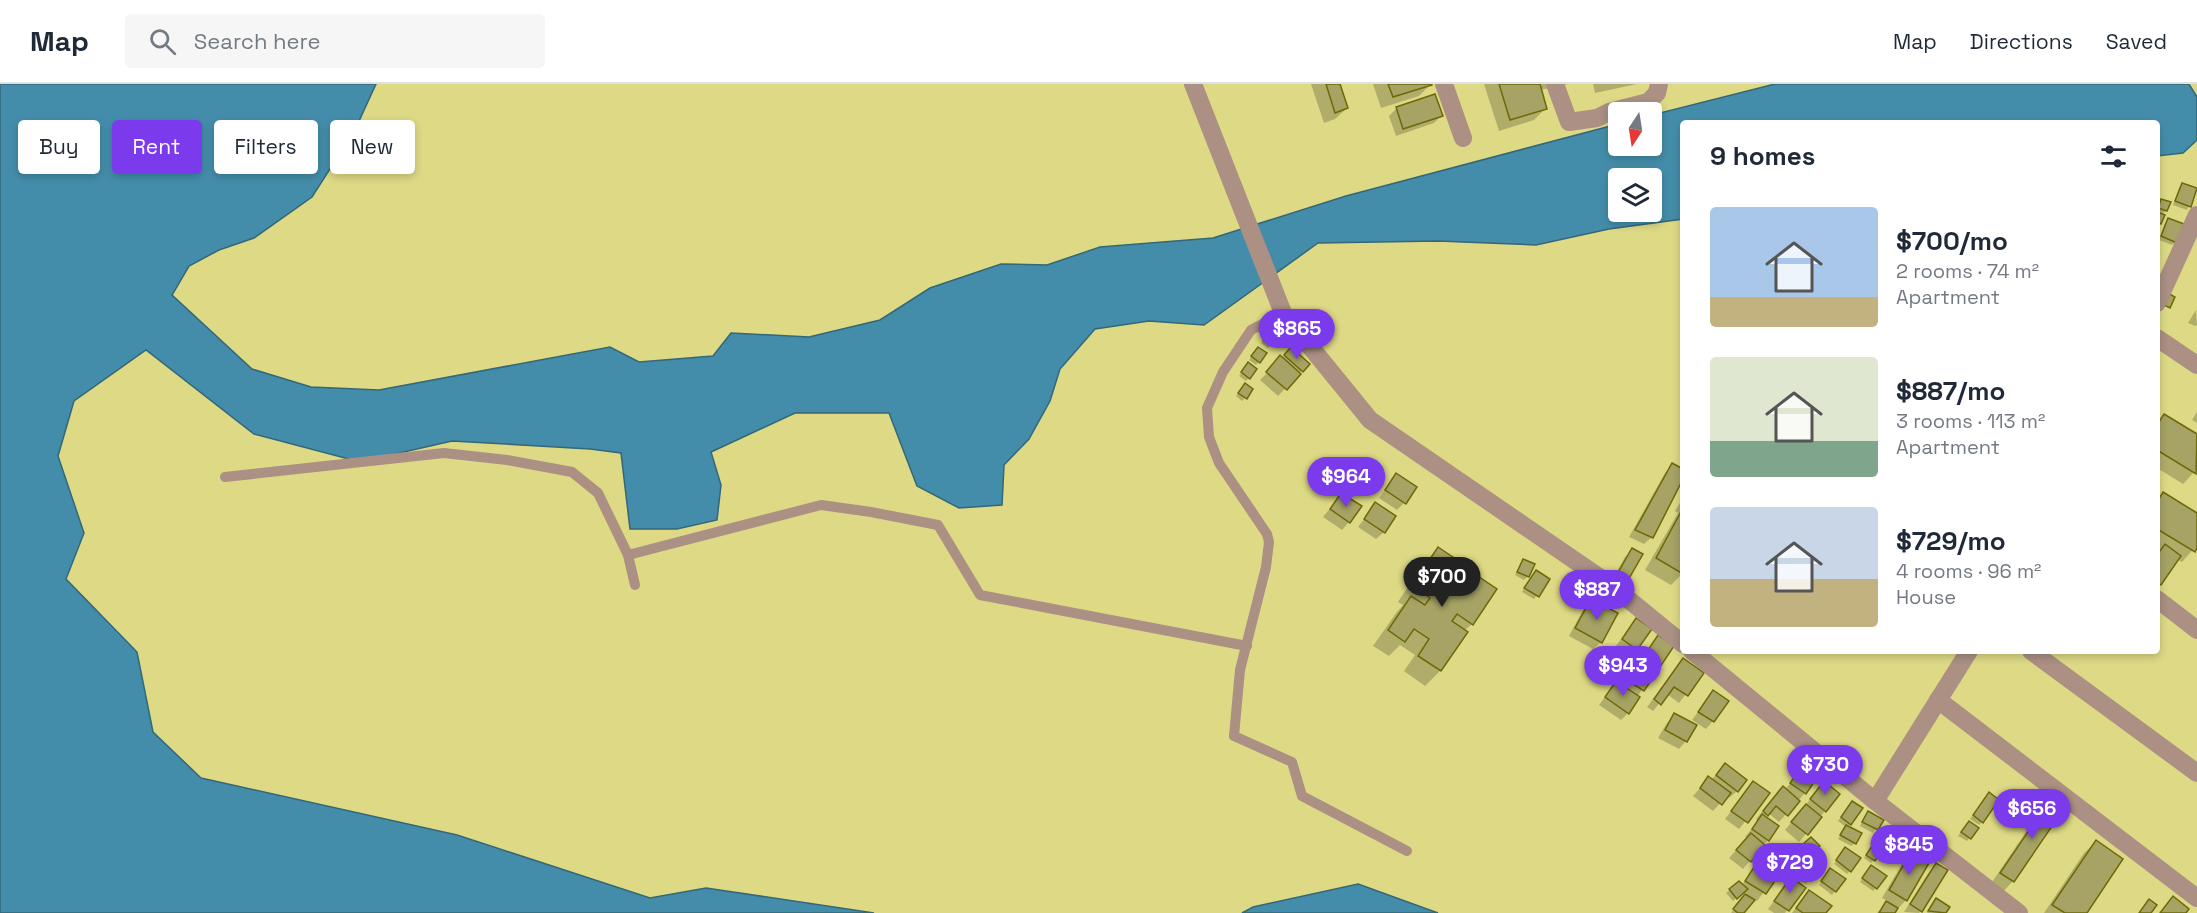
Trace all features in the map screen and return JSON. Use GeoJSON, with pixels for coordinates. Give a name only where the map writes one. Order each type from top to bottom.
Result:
{"type":"FeatureCollection","features":[{"type":"Feature","properties":{"kind":"street"},"geometry":{"type":"LineString","coordinates":[[1193,84],[1283,313],[1370,420],[1612,586],[1680,642]]}},
{"type":"Feature","properties":{"kind":"street"},"geometry":{"type":"LineString","coordinates":[[1444,84],[1463,138]]}},
{"type":"Feature","properties":{"kind":"street"},"geometry":{"type":"LineString","coordinates":[[1555,84],[1569,122],[1597,118],[1609,112],[1648,102],[1657,93],[1659,84]]}},
{"type":"Feature","properties":{"kind":"street"},"geometry":{"type":"LineString","coordinates":[[2160,296],[2197,215]]}},
{"type":"Feature","properties":{"kind":"street"},"geometry":{"type":"LineString","coordinates":[[2160,340],[2197,365]]}},
{"type":"Feature","properties":{"kind":"street"},"geometry":{"type":"LineString","coordinates":[[2160,601],[2197,630]]}},
{"type":"Feature","properties":{"kind":"street"},"geometry":{"type":"LineString","coordinates":[[1696,654],[1875,801],[2019,913]]}},
{"type":"Feature","properties":{"kind":"street"},"geometry":{"type":"LineString","coordinates":[[1875,801],[1967,654]]}},
{"type":"Feature","properties":{"kind":"street"},"geometry":{"type":"LineString","coordinates":[[2035,654],[2197,773]]}},
{"type":"Feature","properties":{"kind":"street"},"geometry":{"type":"LineString","coordinates":[[1938,700],[2197,898]]}},
{"type":"Feature","properties":{"kind":"lane"},"geometry":{"type":"LineString","coordinates":[[1283,313],[1251,330],[1223,372],[1208,408],[1209,437],[1219,463],[1267,534],[1269,542],[1266,567],[1240,669],[1234,736],[1292,762],[1302,796],[1407,851]]}},
{"type":"Feature","properties":{"kind":"lane"},"geometry":{"type":"LineString","coordinates":[[225,477],[444,453],[507,460],[572,472],[598,493],[628,555],[635,585]]}},
{"type":"Feature","properties":{"kind":"lane"},"geometry":{"type":"LineString","coordinates":[[628,555],[821,505],[871,512],[938,525],[980,595],[1247,646]]}},
{"type":"Feature","properties":{"kind":"water"},"geometry":{"type":"Polygon","coordinates":[[[0,84],[376,84],[360,120],[330,120],[330,169],[312,197],[254,238],[219,250],[189,266],[172,295],[252,369],[311,387],[379,390],[610,347],[639,362],[713,356],[731,333],[809,337],[880,320],[930,288],[1001,264],[1047,265],[1100,247],[1213,238],[1346,196],[1608,127],[1608,156],[1662,156],[1662,112],[1775,84],[2189,84],[2197,97],[2197,140],[2183,153],[2160,156],[2160,120],[1680,120],[1680,219],[1662,222],[1662,168],[1608,168],[1608,222],[1661,222],[1609,229],[1536,245],[1438,241],[1318,243],[1204,325],[1149,321],[1095,329],[1060,369],[1050,401],[1029,439],[1004,465],[1002,505],[959,508],[917,486],[889,413],[795,413],[711,452],[721,485],[717,520],[677,529],[630,529],[621,453],[452,441],[360,462],[254,434],[146,350],[74,401],[58,456],[84,533],[66,579],[137,652],[153,732],[201,778],[457,835],[650,898],[706,888],[874,913],[0,913],[0,84]]]}},
{"type":"Feature","properties":{"kind":"water"},"geometry":{"type":"Polygon","coordinates":[[[1358,884],[1438,913],[1242,913],[1253,907],[1358,884]]]}},
{"type":"Feature","properties":{"kind":"building"},"geometry":{"type":"Polygon","coordinates":[[[1326,84],[1340,84],[1348,108],[1335,113],[1326,84]]]}},
{"type":"Feature","properties":{"kind":"building"},"geometry":{"type":"Polygon","coordinates":[[[1388,84],[1432,84],[1432,85],[1393,97],[1388,84]]]}},
{"type":"Feature","properties":{"kind":"building"},"geometry":{"type":"Polygon","coordinates":[[[1499,84],[1540,84],[1547,109],[1510,120],[1499,84]]]}},
{"type":"Feature","properties":{"kind":"building"},"geometry":{"type":"Polygon","coordinates":[[[1435,94],[1443,116],[1403,129],[1396,107],[1435,94]]]}},
{"type":"Feature","properties":{"kind":"building"},"geometry":{"type":"Polygon","coordinates":[[[2182,183],[2197,188],[2191,207],[2175,201],[2182,183]]]}},
{"type":"Feature","properties":{"kind":"building"},"geometry":{"type":"Polygon","coordinates":[[[2161,199],[2171,202],[2167,211],[2160,209],[2161,199]]]}},
{"type":"Feature","properties":{"kind":"building"},"geometry":{"type":"Polygon","coordinates":[[[2160,213],[2165,215],[2160,224],[2160,213]]]}},
{"type":"Feature","properties":{"kind":"building"},"geometry":{"type":"Polygon","coordinates":[[[2168,218],[2184,224],[2177,243],[2161,236],[2168,218]]]}},
{"type":"Feature","properties":{"kind":"building"},"geometry":{"type":"Polygon","coordinates":[[[2166,292],[2175,297],[2170,308],[2160,303],[2166,292]]]}},
{"type":"Feature","properties":{"kind":"building"},"geometry":{"type":"Polygon","coordinates":[[[1270,330],[1279,336],[1272,346],[1263,340],[1270,330]]]}},
{"type":"Feature","properties":{"kind":"building"},"geometry":{"type":"Polygon","coordinates":[[[1258,347],[1267,353],[1260,363],[1251,356],[1258,347]]]}},
{"type":"Feature","properties":{"kind":"building"},"geometry":{"type":"Polygon","coordinates":[[[1291,347],[1310,364],[1303,372],[1284,355],[1291,347]]]}},
{"type":"Feature","properties":{"kind":"building"},"geometry":{"type":"Polygon","coordinates":[[[1280,355],[1301,374],[1287,390],[1266,372],[1280,355]]]}},
{"type":"Feature","properties":{"kind":"building"},"geometry":{"type":"Polygon","coordinates":[[[1248,362],[1257,369],[1250,379],[1241,372],[1248,362]]]}},
{"type":"Feature","properties":{"kind":"building"},"geometry":{"type":"Polygon","coordinates":[[[1245,383],[1253,389],[1247,399],[1238,393],[1245,383]]]}},
{"type":"Feature","properties":{"kind":"building"},"geometry":{"type":"Polygon","coordinates":[[[2164,414],[2197,434],[2196,474],[2160,452],[2160,420],[2164,414]]]}},
{"type":"Feature","properties":{"kind":"building"},"geometry":{"type":"Polygon","coordinates":[[[1672,463],[1680,467],[1680,485],[1653,538],[1635,530],[1672,463]]]}},
{"type":"Feature","properties":{"kind":"building"},"geometry":{"type":"Polygon","coordinates":[[[1396,473],[1417,487],[1406,504],[1385,490],[1396,473]]]}},
{"type":"Feature","properties":{"kind":"building"},"geometry":{"type":"Polygon","coordinates":[[[2163,492],[2197,513],[2195,552],[2160,531],[2160,497],[2163,492]]]}},
{"type":"Feature","properties":{"kind":"building"},"geometry":{"type":"Polygon","coordinates":[[[1341,493],[1362,506],[1350,523],[1330,509],[1341,493]]]}},
{"type":"Feature","properties":{"kind":"building"},"geometry":{"type":"Polygon","coordinates":[[[1375,502],[1396,516],[1385,533],[1364,519],[1375,502]]]}},
{"type":"Feature","properties":{"kind":"building"},"geometry":{"type":"Polygon","coordinates":[[[1680,514],[1680,572],[1656,558],[1680,514]]]}},
{"type":"Feature","properties":{"kind":"building"},"geometry":{"type":"Polygon","coordinates":[[[2165,544],[2181,556],[2161,585],[2160,584],[2160,551],[2165,544]]]}},
{"type":"Feature","properties":{"kind":"building"},"geometry":{"type":"Polygon","coordinates":[[[1438,547],[1463,564],[1452,580],[1460,585],[1470,571],[1497,589],[1473,625],[1457,614],[1452,621],[1468,632],[1441,671],[1418,656],[1429,639],[1414,629],[1405,642],[1388,630],[1411,596],[1425,605],[1430,598],[1412,586],[1438,547]]]}},
{"type":"Feature","properties":{"kind":"building"},"geometry":{"type":"Polygon","coordinates":[[[1632,548],[1643,554],[1627,582],[1616,576],[1632,548]]]}},
{"type":"Feature","properties":{"kind":"building"},"geometry":{"type":"Polygon","coordinates":[[[1523,559],[1535,564],[1529,577],[1517,572],[1523,559]]]}},
{"type":"Feature","properties":{"kind":"building"},"geometry":{"type":"Polygon","coordinates":[[[1536,570],[1550,579],[1539,597],[1524,588],[1536,570]]]}},
{"type":"Feature","properties":{"kind":"building"},"geometry":{"type":"Polygon","coordinates":[[[1591,599],[1618,613],[1602,643],[1575,628],[1591,599]]]}},
{"type":"Feature","properties":{"kind":"building"},"geometry":{"type":"Polygon","coordinates":[[[1636,618],[1652,629],[1637,650],[1622,639],[1636,618]]]}},
{"type":"Feature","properties":{"kind":"building"},"geometry":{"type":"Polygon","coordinates":[[[1658,635],[1674,646],[1660,667],[1644,656],[1658,635]]]}},
{"type":"Feature","properties":{"kind":"building"},"geometry":{"type":"Polygon","coordinates":[[[1631,658],[1655,675],[1644,691],[1619,675],[1631,658]]]}},
{"type":"Feature","properties":{"kind":"building"},"geometry":{"type":"Polygon","coordinates":[[[1683,658],[1704,673],[1688,696],[1674,687],[1661,705],[1654,699],[1683,658]]]}},
{"type":"Feature","properties":{"kind":"building"},"geometry":{"type":"Polygon","coordinates":[[[1616,681],[1640,697],[1629,714],[1605,697],[1616,681]]]}},
{"type":"Feature","properties":{"kind":"building"},"geometry":{"type":"Polygon","coordinates":[[[1713,690],[1729,701],[1714,722],[1698,712],[1713,690]]]}},
{"type":"Feature","properties":{"kind":"building"},"geometry":{"type":"Polygon","coordinates":[[[1674,713],[1697,725],[1687,742],[1665,730],[1674,713]]]}},
{"type":"Feature","properties":{"kind":"building"},"geometry":{"type":"Polygon","coordinates":[[[1805,762],[1821,772],[1806,794],[1790,783],[1805,762]]]}},
{"type":"Feature","properties":{"kind":"building"},"geometry":{"type":"Polygon","coordinates":[[[1725,763],[1747,780],[1738,792],[1716,775],[1725,763]]]}},
{"type":"Feature","properties":{"kind":"building"},"geometry":{"type":"Polygon","coordinates":[[[1708,776],[1731,793],[1722,805],[1700,788],[1708,776]]]}},
{"type":"Feature","properties":{"kind":"building"},"geometry":{"type":"Polygon","coordinates":[[[1753,781],[1770,793],[1748,823],[1731,811],[1753,781]]]}},
{"type":"Feature","properties":{"kind":"building"},"geometry":{"type":"Polygon","coordinates":[[[1824,781],[1840,794],[1826,812],[1810,799],[1824,781]]]}},
{"type":"Feature","properties":{"kind":"building"},"geometry":{"type":"Polygon","coordinates":[[[1783,786],[1800,801],[1788,816],[1776,806],[1768,816],[1763,811],[1783,786]]]}},
{"type":"Feature","properties":{"kind":"building"},"geometry":{"type":"Polygon","coordinates":[[[1989,792],[1999,800],[1983,823],[1973,815],[1989,792]]]}},
{"type":"Feature","properties":{"kind":"building"},"geometry":{"type":"Polygon","coordinates":[[[2051,798],[2065,807],[2014,882],[2000,873],[2051,798]]]}},
{"type":"Feature","properties":{"kind":"building"},"geometry":{"type":"Polygon","coordinates":[[[1852,801],[1863,808],[1851,825],[1841,817],[1852,801]]]}},
{"type":"Feature","properties":{"kind":"building"},"geometry":{"type":"Polygon","coordinates":[[[1806,804],[1822,817],[1808,835],[1791,822],[1806,804]]]}},
{"type":"Feature","properties":{"kind":"building"},"geometry":{"type":"Polygon","coordinates":[[[1868,811],[1884,820],[1878,830],[1862,822],[1868,811]]]}},
{"type":"Feature","properties":{"kind":"building"},"geometry":{"type":"Polygon","coordinates":[[[1762,814],[1779,826],[1769,841],[1752,829],[1762,814]]]}},
{"type":"Feature","properties":{"kind":"building"},"geometry":{"type":"Polygon","coordinates":[[[1969,821],[1979,828],[1971,839],[1961,832],[1969,821]]]}},
{"type":"Feature","properties":{"kind":"building"},"geometry":{"type":"Polygon","coordinates":[[[1846,825],[1862,833],[1856,844],[1840,835],[1846,825]]]}},
{"type":"Feature","properties":{"kind":"building"},"geometry":{"type":"Polygon","coordinates":[[[1751,833],[1765,845],[1751,862],[1736,850],[1751,833]]]}},
{"type":"Feature","properties":{"kind":"building"},"geometry":{"type":"Polygon","coordinates":[[[1879,835],[1889,841],[1875,861],[1866,855],[1879,835]]]}},
{"type":"Feature","properties":{"kind":"building"},"geometry":{"type":"Polygon","coordinates":[[[1811,837],[1820,846],[1812,853],[1803,844],[1811,837]]]}},
{"type":"Feature","properties":{"kind":"building"},"geometry":{"type":"Polygon","coordinates":[[[2096,840],[2123,859],[2087,913],[2065,913],[2052,905],[2096,840]]]}},
{"type":"Feature","properties":{"kind":"building"},"geometry":{"type":"Polygon","coordinates":[[[1845,847],[1861,858],[1851,872],[1836,860],[1845,847]]]}},
{"type":"Feature","properties":{"kind":"building"},"geometry":{"type":"Polygon","coordinates":[[[1911,852],[1929,863],[1907,901],[1889,890],[1911,852]]]}},
{"type":"Feature","properties":{"kind":"building"},"geometry":{"type":"Polygon","coordinates":[[[1805,857],[1820,868],[1811,881],[1795,870],[1805,857]]]}},
{"type":"Feature","properties":{"kind":"building"},"geometry":{"type":"Polygon","coordinates":[[[1936,863],[1948,870],[1922,912],[1910,904],[1936,863]]]}},
{"type":"Feature","properties":{"kind":"building"},"geometry":{"type":"Polygon","coordinates":[[[1756,864],[1777,878],[1766,894],[1745,881],[1756,864]]]}},
{"type":"Feature","properties":{"kind":"building"},"geometry":{"type":"Polygon","coordinates":[[[1871,865],[1887,876],[1877,889],[1862,878],[1871,865]]]}},
{"type":"Feature","properties":{"kind":"building"},"geometry":{"type":"Polygon","coordinates":[[[1830,868],[1846,879],[1836,892],[1821,881],[1830,868]]]}},
{"type":"Feature","properties":{"kind":"building"},"geometry":{"type":"Polygon","coordinates":[[[1791,877],[1806,888],[1789,911],[1774,901],[1791,877]]]}},
{"type":"Feature","properties":{"kind":"building"},"geometry":{"type":"Polygon","coordinates":[[[1739,881],[1748,889],[1737,899],[1729,889],[1739,881]]]}},
{"type":"Feature","properties":{"kind":"building"},"geometry":{"type":"Polygon","coordinates":[[[1809,890],[1832,906],[1826,913],[1803,913],[1796,908],[1809,890]]]}},
{"type":"Feature","properties":{"kind":"building"},"geometry":{"type":"Polygon","coordinates":[[[1745,894],[1755,900],[1744,913],[1738,913],[1733,909],[1745,894]]]}},
{"type":"Feature","properties":{"kind":"building"},"geometry":{"type":"Polygon","coordinates":[[[2173,896],[2189,909],[2186,913],[2160,913],[2173,896]]]}},
{"type":"Feature","properties":{"kind":"building"},"geometry":{"type":"Polygon","coordinates":[[[1936,898],[1950,907],[1946,913],[1928,911],[1936,898]]]}},
{"type":"Feature","properties":{"kind":"building"},"geometry":{"type":"Polygon","coordinates":[[[2149,899],[2157,905],[2151,913],[2139,913],[2149,899]]]}},
{"type":"Feature","properties":{"kind":"building"},"geometry":{"type":"Polygon","coordinates":[[[1886,901],[1898,908],[1895,913],[1879,913],[1886,901]]]}}]}
